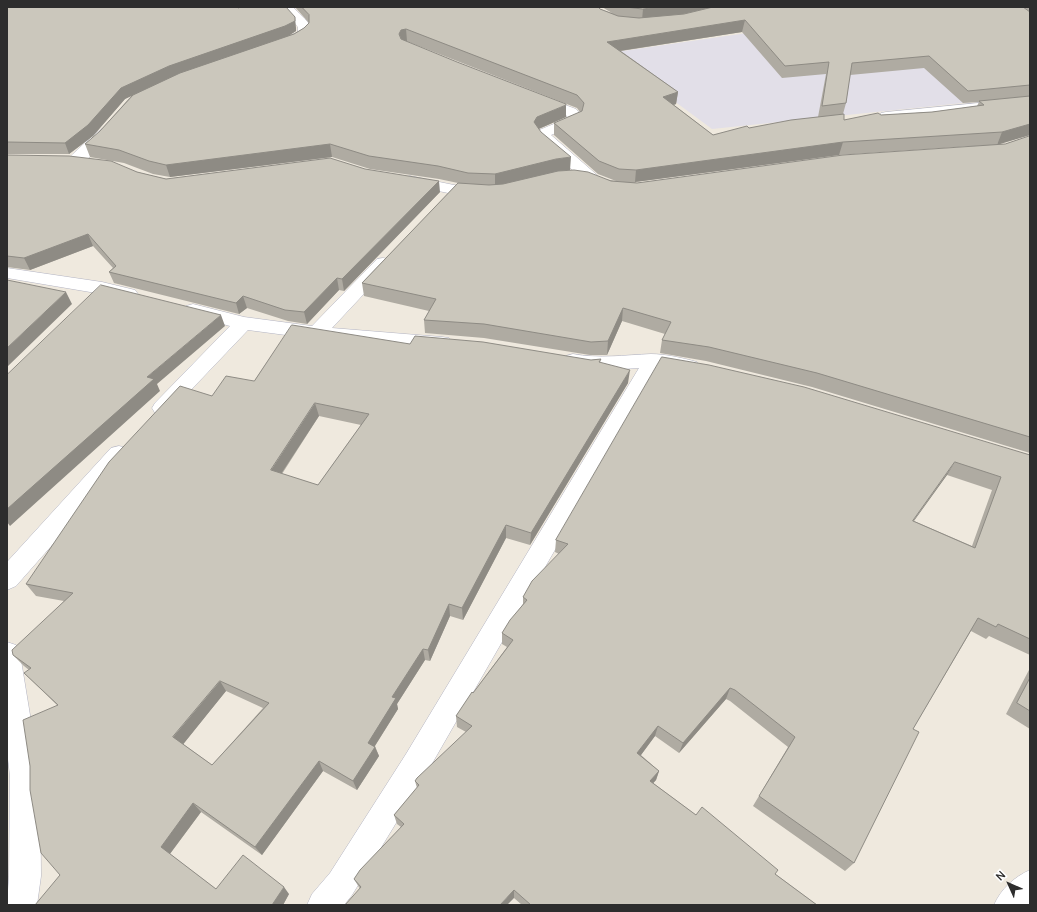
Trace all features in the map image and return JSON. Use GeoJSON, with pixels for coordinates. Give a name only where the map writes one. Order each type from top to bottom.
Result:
{"type":"FeatureCollection","features":[{"type":"Feature","properties":{"kind":"street"},"geometry":{"type":"LineString","coordinates":[[271,48],[292,41],[304,33],[304,27],[287,7]]}},
{"type":"Feature","properties":{"kind":"street"},"geometry":{"type":"LineString","coordinates":[[528,95],[570,112],[575,116],[575,120],[542,134],[547,140],[597,181],[568,176]]}},
{"type":"Feature","properties":{"kind":"street"},"geometry":{"type":"LineString","coordinates":[[872,118],[1030,102]]}},
{"type":"Feature","properties":{"kind":"street"},"geometry":{"type":"LineString","coordinates":[[94,164],[66,161],[99,140],[117,119]]}},
{"type":"Feature","properties":{"kind":"street"},"geometry":{"type":"LineString","coordinates":[[396,178],[438,185],[447,195],[468,192],[495,193]]}},
{"type":"Feature","properties":{"kind":"street"},"geometry":{"type":"LineString","coordinates":[[316,333],[393,253]]}},
{"type":"Feature","properties":{"kind":"street"},"geometry":{"type":"LineString","coordinates":[[7,273],[102,288],[147,299]]}},
{"type":"Feature","properties":{"kind":"street"},"geometry":{"type":"LineString","coordinates":[[86,304],[102,288]]}},
{"type":"Feature","properties":{"kind":"street"},"geometry":{"type":"LineString","coordinates":[[177,306],[244,323],[316,333],[461,344]]}},
{"type":"Feature","properties":{"kind":"street"},"geometry":{"type":"LineString","coordinates":[[146,424],[244,323]]}},
{"type":"Feature","properties":{"kind":"street"},"geometry":{"type":"LineString","coordinates":[[552,358],[590,364],[653,361],[706,369]]}},
{"type":"Feature","properties":{"kind":"street"},"geometry":{"type":"LineString","coordinates":[[323,905],[341,884],[416,764],[653,361]]}},
{"type":"Feature","properties":{"kind":"street"},"geometry":{"type":"LineString","coordinates":[[7,579],[131,440]]}},
{"type":"Feature","properties":{"kind":"street"},"geometry":{"type":"LineString","coordinates":[[7,654],[25,776],[25,876],[22,905]]}},
{"type":"Feature","properties":{"kind":"street"},"geometry":{"type":"LineString","coordinates":[[1010,905],[1030,886]]}},
{"type":"Feature","properties":{"kind":"shaded area"},"geometry":{"type":"Polygon","coordinates":[[[926,7],[1030,96],[712,129],[609,53],[926,7]]]}},
{"type":"Feature","properties":{"kind":"building"},"geometry":{"type":"Polygon","coordinates":[[[7,7],[286,7],[295,17],[295,21],[285,26],[169,66],[121,88],[88,125],[65,143],[7,142],[7,7]]]}},
{"type":"Feature","properties":{"kind":"building"},"geometry":{"type":"Polygon","coordinates":[[[302,7],[598,7],[618,16],[639,18],[684,14],[713,7],[1023,7],[1030,12],[1030,85],[968,91],[929,56],[852,63],[846,103],[822,106],[829,62],[785,66],[745,20],[607,42],[678,92],[663,97],[713,135],[747,126],[749,128],[791,120],[844,114],[844,120],[878,113],[881,115],[932,112],[984,105],[979,101],[1030,96],[1030,124],[1002,132],[843,142],[636,170],[619,169],[599,161],[554,123],[582,111],[584,103],[577,95],[406,29],[401,30],[399,34],[401,39],[566,104],[537,117],[534,122],[541,132],[571,157],[556,159],[495,174],[468,173],[438,166],[369,156],[330,144],[166,165],[149,161],[119,150],[85,144],[100,131],[133,95],[180,73],[294,34],[304,28],[309,23],[309,15],[302,7]]]}},
{"type":"Feature","properties":{"kind":"building"},"geometry":{"type":"Polygon","coordinates":[[[626,7],[658,7],[643,9],[626,7]]]}},
{"type":"Feature","properties":{"kind":"building"},"geometry":{"type":"Polygon","coordinates":[[[1030,136],[1030,437],[817,373],[709,347],[662,340],[671,322],[623,308],[608,341],[591,342],[484,324],[424,320],[436,299],[362,283],[458,183],[489,185],[503,184],[558,171],[574,170],[588,172],[611,181],[637,183],[843,155],[1005,144],[1030,136]]]}},
{"type":"Feature","properties":{"kind":"building"},"geometry":{"type":"Polygon","coordinates":[[[7,155],[69,156],[111,161],[137,172],[166,179],[330,158],[365,169],[439,181],[342,279],[337,278],[304,312],[285,310],[243,296],[236,303],[109,272],[116,266],[88,234],[24,258],[7,256],[7,155]]]}},
{"type":"Feature","properties":{"kind":"building"},"geometry":{"type":"Polygon","coordinates":[[[7,280],[66,292],[7,348],[7,280]]]}},
{"type":"Feature","properties":{"kind":"building"},"geometry":{"type":"Polygon","coordinates":[[[101,285],[221,315],[147,377],[154,379],[7,509],[7,375],[101,285]]]}},
{"type":"Feature","properties":{"kind":"building"},"geometry":{"type":"Polygon","coordinates":[[[292,325],[410,344],[415,336],[483,342],[591,360],[601,359],[599,362],[630,370],[531,533],[506,525],[462,608],[449,604],[428,650],[423,649],[392,697],[396,698],[368,743],[375,747],[353,781],[319,761],[255,847],[193,803],[161,847],[216,889],[243,855],[284,887],[272,905],[35,905],[60,875],[41,853],[30,790],[30,766],[23,720],[58,705],[24,673],[31,668],[13,655],[12,650],[73,593],[26,584],[109,462],[180,386],[212,396],[226,376],[254,381],[292,325]],[[315,403],[271,470],[318,485],[369,414],[315,403]],[[220,681],[173,737],[212,765],[269,703],[220,681]]]}},
{"type":"Feature","properties":{"kind":"building"},"geometry":{"type":"Polygon","coordinates":[[[662,357],[709,365],[804,387],[1030,455],[1030,639],[998,624],[996,627],[978,618],[913,729],[919,732],[854,863],[759,796],[795,737],[735,690],[730,688],[683,743],[658,726],[637,753],[659,771],[650,781],[696,815],[702,807],[778,870],[775,874],[817,905],[531,905],[514,890],[500,905],[345,905],[361,887],[354,879],[360,870],[404,824],[394,815],[419,785],[415,781],[417,778],[472,726],[456,716],[472,692],[473,693],[513,640],[502,633],[510,620],[527,600],[523,597],[532,581],[568,544],[556,540],[662,357]],[[955,462],[913,521],[975,548],[1001,477],[955,462]]]}},
{"type":"Feature","properties":{"kind":"building"},"geometry":{"type":"Polygon","coordinates":[[[1030,678],[1030,711],[1017,703],[1030,678]]]}}]}
